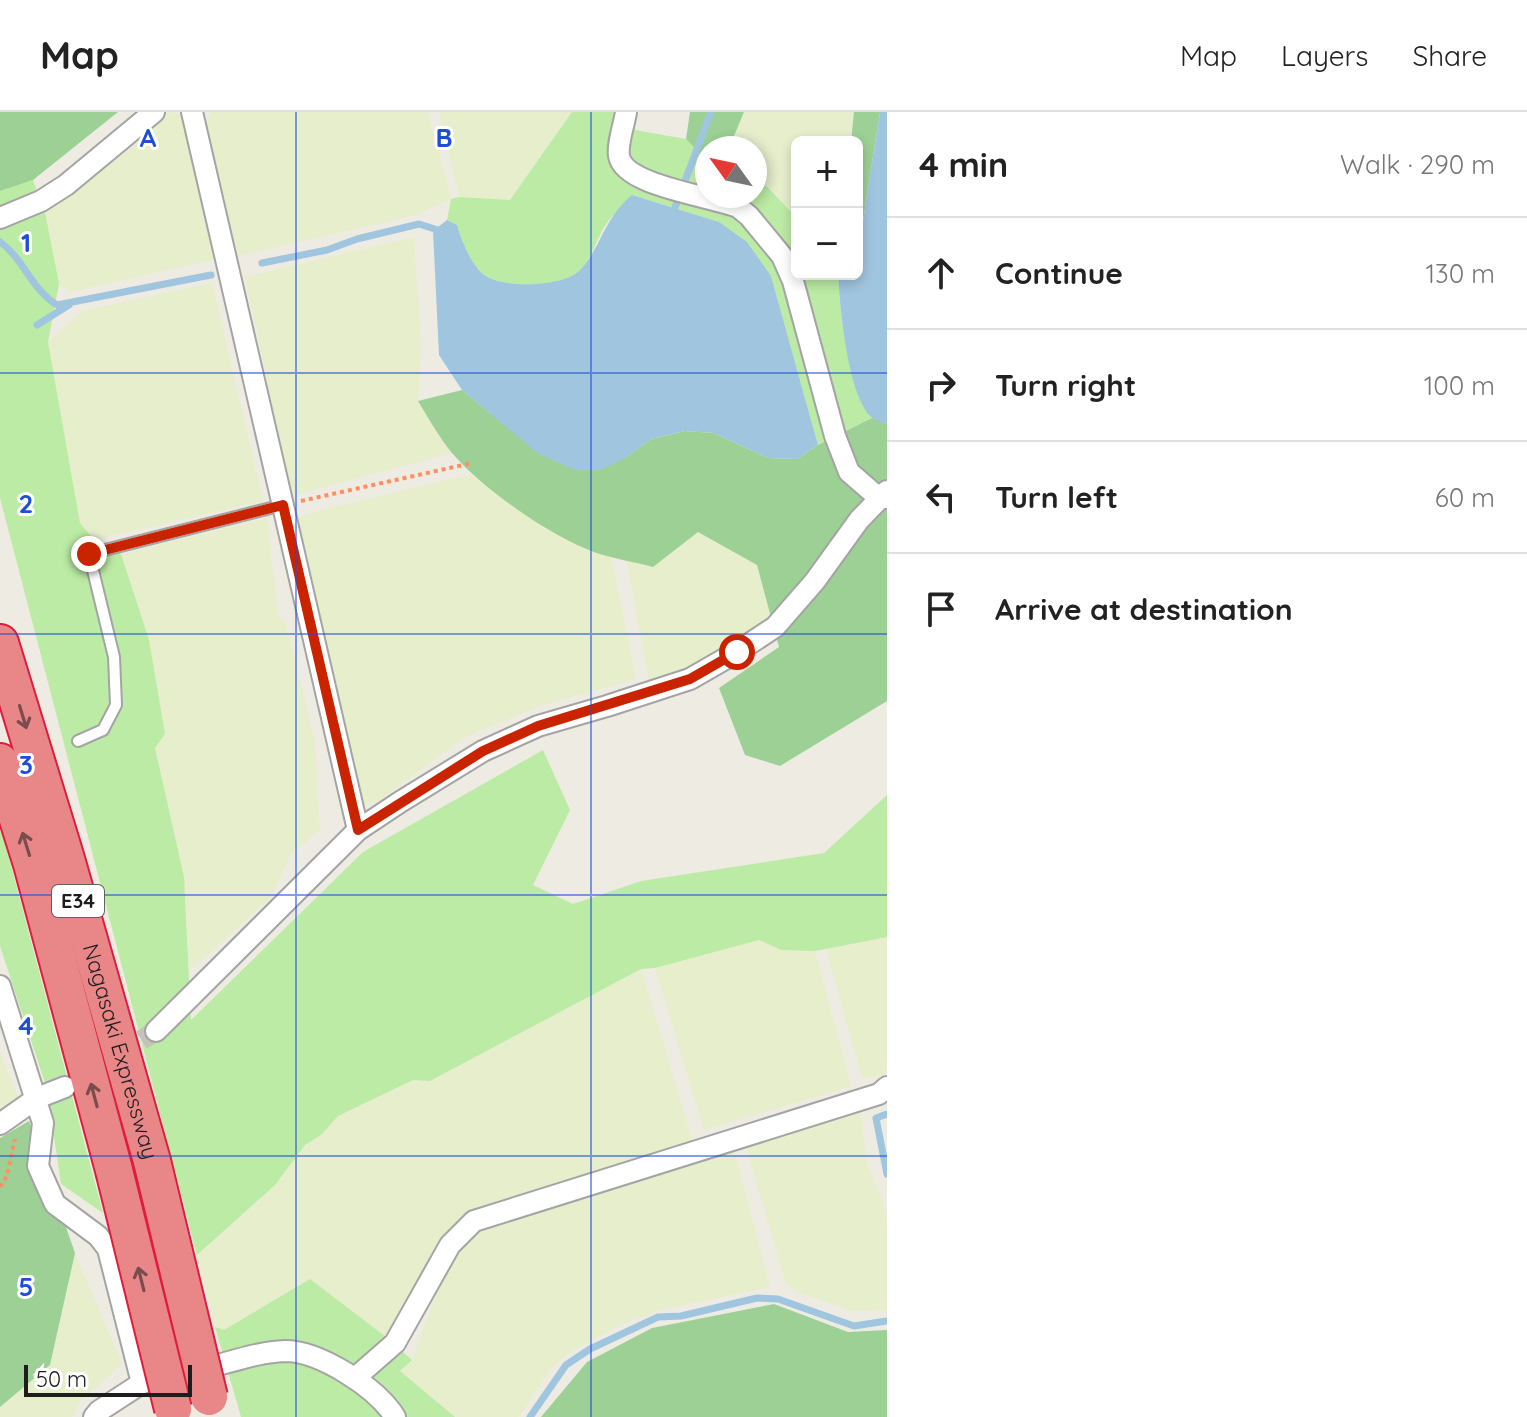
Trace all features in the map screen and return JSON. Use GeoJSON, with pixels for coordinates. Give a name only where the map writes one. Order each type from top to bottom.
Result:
{"type":"FeatureCollection","features":[{"type":"Feature","properties":{"kind":"highway","name":"Nagasaki Expressway"},"geometry":{"type":"LineString","coordinates":[[0,643],[66,859],[152,1161],[211,1407]]}},
{"type":"Feature","properties":{"kind":"highway","name":"Nagasaki Expressway"},"geometry":{"type":"LineString","coordinates":[[0,762],[32,864],[114,1170],[174,1413]]}},
{"type":"Feature","properties":{"kind":"street"},"geometry":{"type":"LineString","coordinates":[[0,218],[41,201],[66,185],[154,112]]}},
{"type":"Feature","properties":{"kind":"street"},"geometry":{"type":"LineString","coordinates":[[192,112],[358,830]]}},
{"type":"Feature","properties":{"kind":"street"},"geometry":{"type":"LineString","coordinates":[[156,1031],[358,830],[483,751],[538,726],[690,679],[737,652],[775,627],[815,581],[859,520],[884,496],[849,472],[835,436],[793,281],[782,256],[749,216],[725,202],[629,173],[618,153],[626,112]]}},
{"type":"Feature","properties":{"kind":"street"},"geometry":{"type":"LineString","coordinates":[[0,986],[43,1123],[38,1166],[55,1204],[98,1236],[108,1249],[142,1383]]}},
{"type":"Feature","properties":{"kind":"street"},"geometry":{"type":"LineString","coordinates":[[0,1124],[37,1098],[65,1087]]}},
{"type":"Feature","properties":{"kind":"street"},"geometry":{"type":"LineString","coordinates":[[355,1378],[395,1343],[450,1245],[474,1221],[879,1094],[887,1087]]}},
{"type":"Feature","properties":{"kind":"street"},"geometry":{"type":"LineString","coordinates":[[94,1417],[142,1383],[258,1355],[288,1351],[330,1364],[355,1378],[389,1407],[395,1417]]}},
{"type":"Feature","properties":{"kind":"lane"},"geometry":{"type":"LineString","coordinates":[[78,741],[103,730],[116,705],[114,657],[89,554],[283,505]]}},
{"type":"Feature","properties":{"kind":"path"},"geometry":{"type":"LineString","coordinates":[[283,505],[472,463]]}},
{"type":"Feature","properties":{"kind":"path"},"geometry":{"type":"LineString","coordinates":[[0,1187],[7,1176],[18,1127],[37,1098]]}},
{"type":"Feature","properties":{"kind":"green space"},"geometry":{"type":"Polygon","coordinates":[[[0,112],[118,112],[33,180],[0,191],[0,112]]]}},
{"type":"Feature","properties":{"kind":"green space"},"geometry":{"type":"Polygon","coordinates":[[[169,112],[183,115],[217,259],[70,292],[59,284],[45,212],[129,150],[169,112]]]}},
{"type":"Feature","properties":{"kind":"green space"},"geometry":{"type":"Polygon","coordinates":[[[211,112],[428,112],[451,199],[416,215],[238,256],[205,124],[211,112]]]}},
{"type":"Feature","properties":{"kind":"green space"},"geometry":{"type":"Polygon","coordinates":[[[439,112],[572,112],[510,200],[459,197],[439,112]]]}},
{"type":"Feature","properties":{"kind":"green space"},"geometry":{"type":"Polygon","coordinates":[[[572,112],[634,112],[635,130],[686,139],[695,148],[695,208],[767,208],[767,186],[791,212],[791,280],[839,280],[843,330],[851,367],[872,418],[818,445],[771,276],[719,222],[632,195],[607,223],[579,271],[546,283],[517,284],[483,274],[467,251],[457,225],[447,220],[451,199],[510,200],[572,112]]]}},
{"type":"Feature","properties":{"kind":"green space"},"geometry":{"type":"Polygon","coordinates":[[[690,112],[744,112],[734,136],[695,136],[695,148],[686,139],[690,112]]]}},
{"type":"Feature","properties":{"kind":"green space"},"geometry":{"type":"Polygon","coordinates":[[[744,112],[854,112],[852,136],[791,136],[791,212],[767,186],[767,136],[734,136],[744,112]]]}},
{"type":"Feature","properties":{"kind":"green space"},"geometry":{"type":"Polygon","coordinates":[[[854,112],[880,112],[863,221],[863,136],[852,136],[854,112]]]}},
{"type":"Feature","properties":{"kind":"green space"},"geometry":{"type":"Polygon","coordinates":[[[33,180],[45,212],[59,284],[48,342],[80,523],[94,540],[121,554],[149,640],[165,734],[155,748],[184,877],[191,1020],[363,852],[543,750],[570,810],[533,885],[573,904],[641,881],[824,853],[887,795],[887,937],[815,951],[781,950],[759,940],[641,969],[430,1081],[413,1080],[338,1116],[321,1135],[305,1145],[275,1185],[197,1255],[0,498],[0,191],[33,180]]]}},
{"type":"Feature","properties":{"kind":"green space"},"geometry":{"type":"Polygon","coordinates":[[[414,237],[421,347],[418,401],[452,453],[299,494],[291,493],[245,277],[414,237]]]}},
{"type":"Feature","properties":{"kind":"green space"},"geometry":{"type":"Polygon","coordinates":[[[212,283],[263,501],[94,540],[80,523],[48,342],[82,311],[212,283]]]}},
{"type":"Feature","properties":{"kind":"green space"},"geometry":{"type":"Polygon","coordinates":[[[462,390],[491,414],[624,459],[651,439],[685,431],[714,433],[768,458],[797,459],[872,418],[887,424],[887,701],[780,766],[745,755],[719,688],[779,647],[757,565],[698,532],[653,567],[592,551],[548,529],[504,500],[466,468],[443,441],[418,401],[462,390]]]}},
{"type":"Feature","properties":{"kind":"green space"},"geometry":{"type":"Polygon","coordinates":[[[472,474],[546,530],[611,557],[636,679],[542,705],[463,738],[380,800],[362,805],[296,518],[472,474]]]}},
{"type":"Feature","properties":{"kind":"green space"},"geometry":{"type":"Polygon","coordinates":[[[267,518],[278,615],[286,623],[315,742],[320,830],[291,854],[271,898],[189,971],[184,877],[155,747],[121,554],[267,518]]]}},
{"type":"Feature","properties":{"kind":"green space"},"geometry":{"type":"Polygon","coordinates":[[[698,532],[757,565],[771,615],[722,655],[649,681],[626,558],[653,567],[698,532]]]}},
{"type":"Feature","properties":{"kind":"green space"},"geometry":{"type":"Polygon","coordinates":[[[0,824],[103,1213],[61,1184],[47,1089],[0,946],[0,824]]]}},
{"type":"Feature","properties":{"kind":"green space"},"geometry":{"type":"Polygon","coordinates":[[[887,937],[887,1066],[884,1076],[862,1078],[826,949],[887,937]]]}},
{"type":"Feature","properties":{"kind":"green space"},"geometry":{"type":"Polygon","coordinates":[[[759,940],[781,950],[815,951],[851,1086],[704,1130],[655,968],[759,940]]]}},
{"type":"Feature","properties":{"kind":"green space"},"geometry":{"type":"Polygon","coordinates":[[[641,968],[693,1143],[468,1216],[434,1250],[386,1337],[310,1280],[224,1330],[215,1327],[197,1255],[275,1185],[305,1145],[322,1134],[338,1116],[413,1080],[431,1081],[641,968]]]}},
{"type":"Feature","properties":{"kind":"green space"},"geometry":{"type":"Polygon","coordinates":[[[0,1053],[18,1097],[0,1107],[0,1053]]]}},
{"type":"Feature","properties":{"kind":"green space"},"geometry":{"type":"Polygon","coordinates":[[[861,1113],[867,1164],[882,1200],[887,1222],[887,1310],[851,1311],[797,1292],[786,1284],[746,1147],[861,1113]]]}},
{"type":"Feature","properties":{"kind":"green space"},"geometry":{"type":"Polygon","coordinates":[[[29,1121],[75,1253],[50,1365],[0,1407],[0,1138],[29,1121]]]}},
{"type":"Feature","properties":{"kind":"green space"},"geometry":{"type":"Polygon","coordinates":[[[734,1151],[770,1287],[664,1309],[620,1325],[572,1351],[552,1368],[519,1417],[455,1417],[400,1371],[412,1360],[440,1283],[459,1249],[478,1230],[734,1151]]]}},
{"type":"Feature","properties":{"kind":"green space"},"geometry":{"type":"Polygon","coordinates":[[[75,1253],[122,1364],[80,1402],[72,1417],[0,1417],[0,1407],[50,1365],[75,1253]]]}},
{"type":"Feature","properties":{"kind":"green space"},"geometry":{"type":"Polygon","coordinates":[[[310,1279],[412,1360],[400,1371],[455,1417],[241,1417],[215,1327],[224,1330],[310,1279]]]}},
{"type":"Feature","properties":{"kind":"green space"},"geometry":{"type":"Polygon","coordinates":[[[774,1304],[848,1332],[887,1330],[887,1417],[541,1417],[587,1362],[652,1328],[774,1304]]]}},
{"type":"Feature","properties":{"kind":"water"},"geometry":{"type":"Polygon","coordinates":[[[880,112],[887,112],[887,424],[870,416],[862,404],[850,369],[841,307],[839,280],[863,280],[863,221],[880,112]]]}},
{"type":"Feature","properties":{"kind":"water"},"geometry":{"type":"Polygon","coordinates":[[[632,195],[719,222],[747,242],[771,276],[818,445],[797,459],[768,458],[714,433],[685,431],[651,439],[624,459],[600,470],[575,470],[539,454],[462,390],[439,355],[433,231],[447,220],[457,225],[474,264],[492,279],[517,284],[546,283],[579,271],[608,224],[632,195]]]}},
{"type":"Feature","properties":{"kind":"waterway"},"geometry":{"type":"LineString","coordinates":[[671,218],[711,112]]}},
{"type":"Feature","properties":{"kind":"waterway"},"geometry":{"type":"LineString","coordinates":[[262,263],[327,250],[357,239],[419,224],[441,231]]}},
{"type":"Feature","properties":{"kind":"waterway"},"geometry":{"type":"LineString","coordinates":[[0,242],[40,291],[57,305],[211,275]]}},
{"type":"Feature","properties":{"kind":"waterway"},"geometry":{"type":"LineString","coordinates":[[37,325],[69,305]]}},
{"type":"Feature","properties":{"kind":"waterway"},"geometry":{"type":"LineString","coordinates":[[887,1114],[876,1118],[887,1174]]}},
{"type":"Feature","properties":{"kind":"waterway"},"geometry":{"type":"LineString","coordinates":[[530,1417],[566,1365],[590,1349],[658,1317],[681,1316],[757,1298],[778,1299],[854,1326],[887,1321]]}},
{"type":"Feature","properties":{"kind":"tunnel"},"geometry":{"type":"LineString","coordinates":[[116,1056],[156,1031]]}},
{"type":"Feature","properties":{"kind":"route"},"geometry":{"type":"LineString","coordinates":[[89,554],[283,505],[358,830],[483,751],[538,726],[690,679],[737,652]]}}]}
